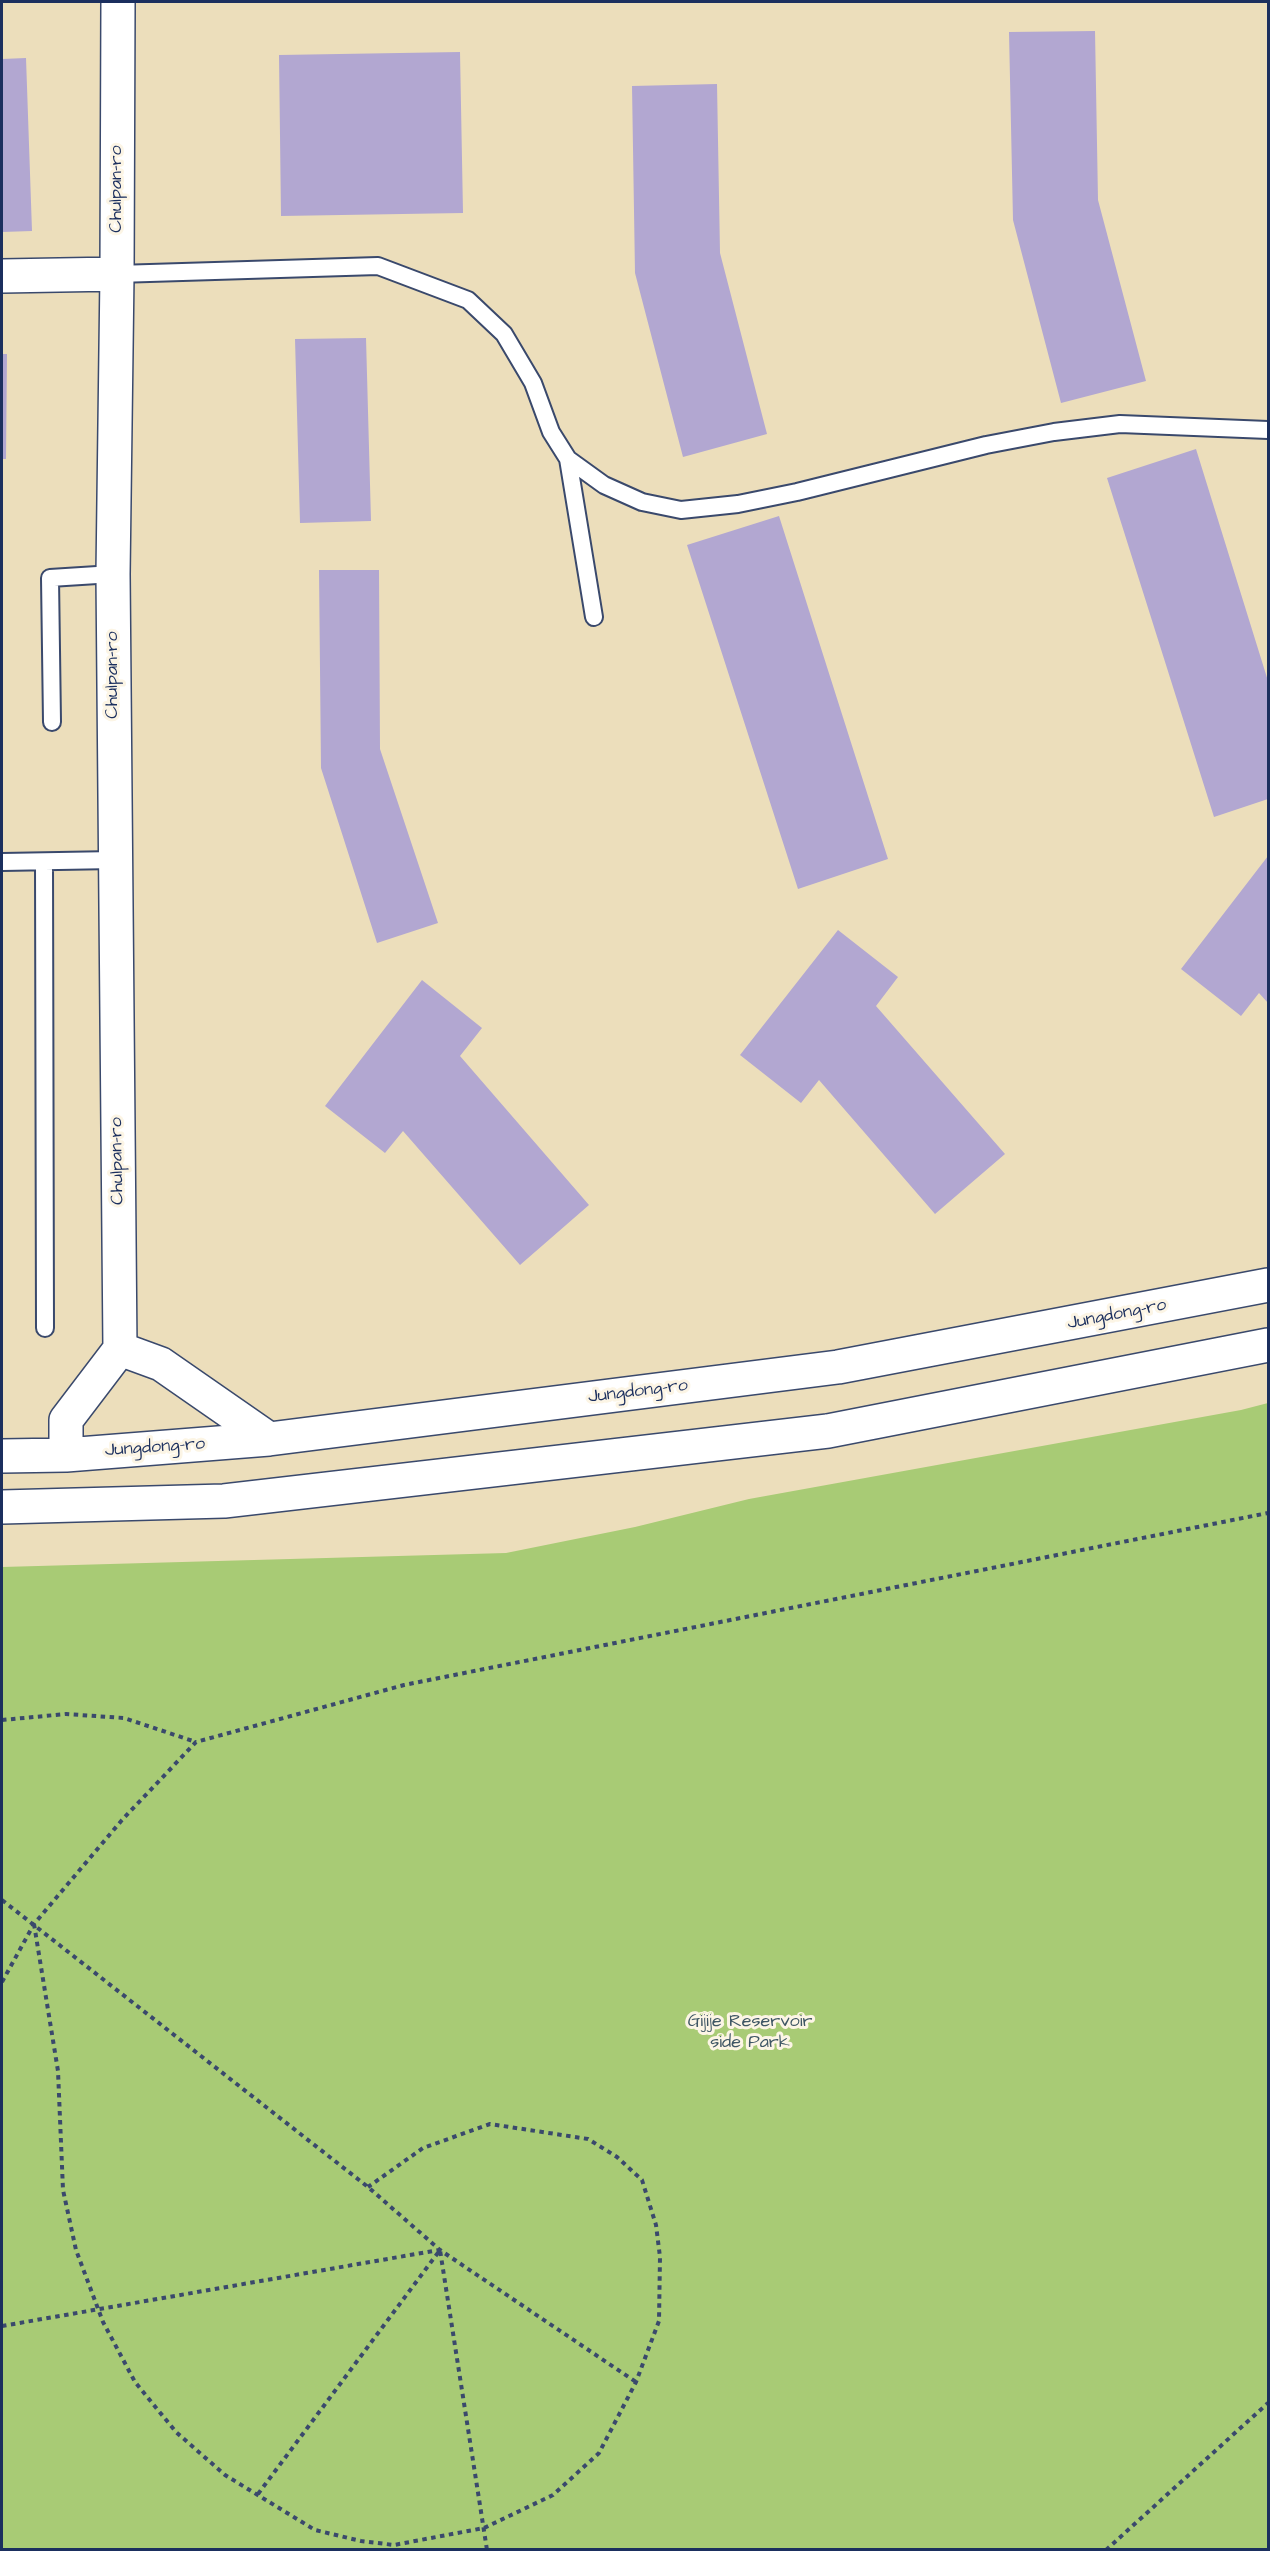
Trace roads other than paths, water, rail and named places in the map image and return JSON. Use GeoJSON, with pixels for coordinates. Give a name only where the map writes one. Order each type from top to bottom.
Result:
{"type":"FeatureCollection","features":[{"type":"Feature","properties":{"kind":"street","name":"Chulpan-ro"},"geometry":{"type":"LineString","coordinates":[[118,2],[113,574],[120,1349]]}},
{"type":"Feature","properties":{"kind":"street"},"geometry":{"type":"LineString","coordinates":[[2,276],[117,274]]}},
{"type":"Feature","properties":{"kind":"street","name":"Jungdong-ro"},"geometry":{"type":"LineString","coordinates":[[2,1456],[66,1455],[269,1439],[838,1367],[1269,1285]]}},
{"type":"Feature","properties":{"kind":"street"},"geometry":{"type":"LineString","coordinates":[[2,1507],[224,1501],[828,1431],[1269,1345]]}},
{"type":"Feature","properties":{"kind":"street"},"geometry":{"type":"LineString","coordinates":[[66,1455],[66,1420],[120,1349],[162,1364],[269,1439]]}},
{"type":"Feature","properties":{"kind":"lane"},"geometry":{"type":"LineString","coordinates":[[117,274],[378,266],[468,300],[504,334],[533,383],[550,432],[568,459],[604,485],[642,502],[681,510],[738,504],[797,492],[986,445],[1054,432],[1120,424],[1269,430]]}},
{"type":"Feature","properties":{"kind":"lane"},"geometry":{"type":"LineString","coordinates":[[568,459],[594,617]]}},
{"type":"Feature","properties":{"kind":"lane"},"geometry":{"type":"LineString","coordinates":[[52,722],[50,578],[113,574]]}},
{"type":"Feature","properties":{"kind":"lane"},"geometry":{"type":"LineString","coordinates":[[2,862],[115,860]]}},
{"type":"Feature","properties":{"kind":"lane"},"geometry":{"type":"LineString","coordinates":[[44,862],[45,1328]]}},
{"type":"Feature","properties":{"kind":"park label","name":"Gijije Reservoir side Park"},"geometry":{"type":"Point","coordinates":[750,2032]}}]}
